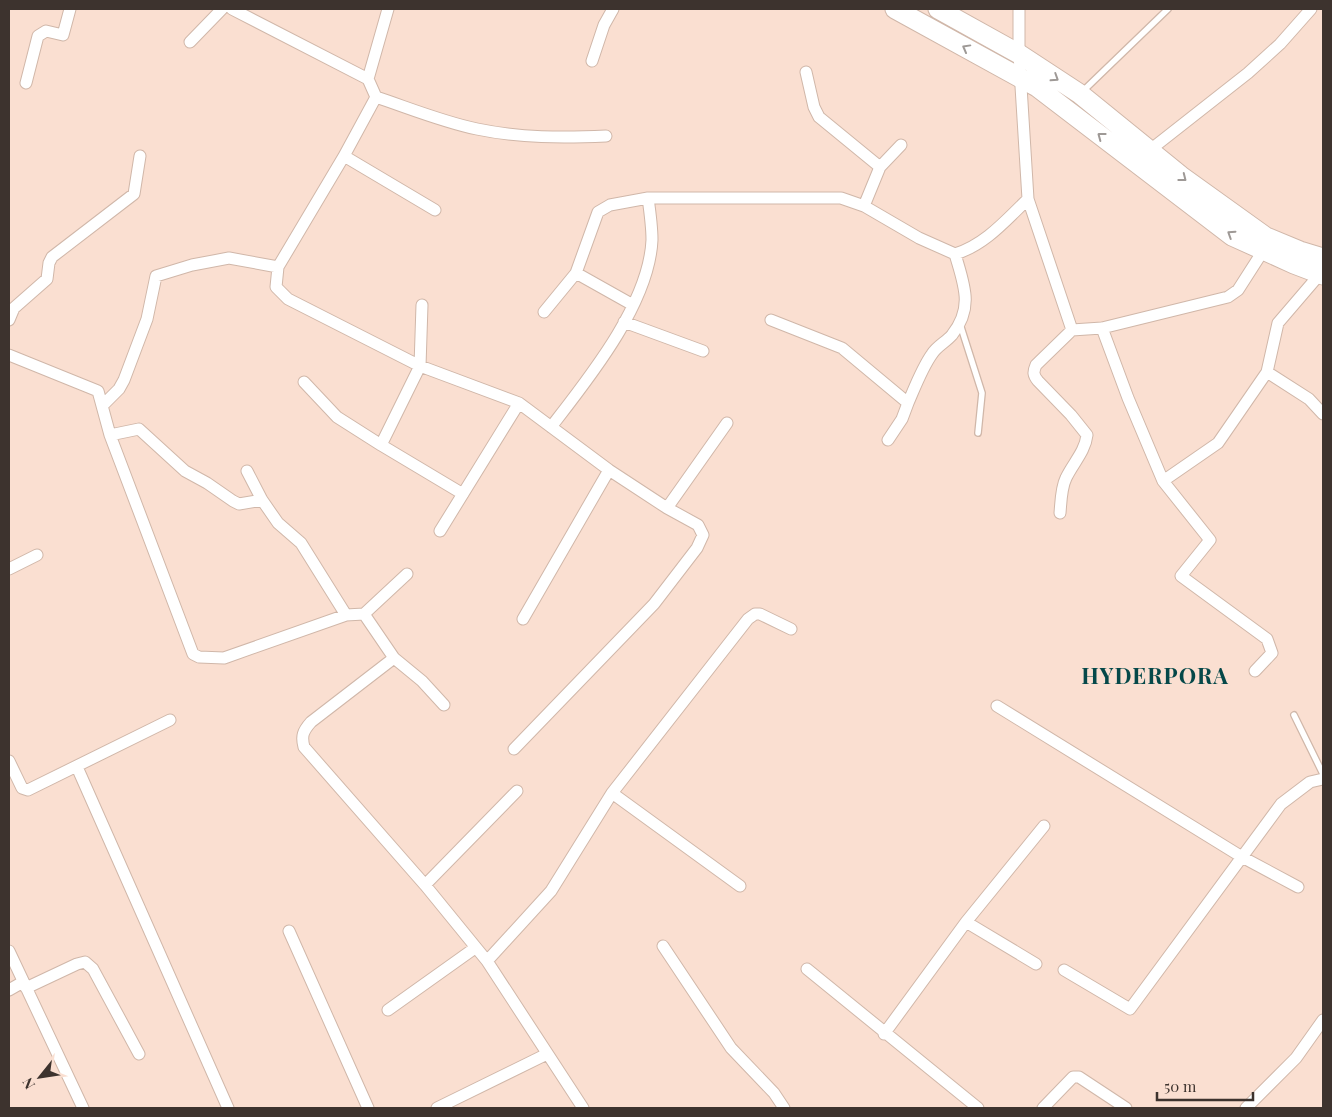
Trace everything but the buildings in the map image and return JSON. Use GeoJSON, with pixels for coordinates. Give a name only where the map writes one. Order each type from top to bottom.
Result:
{"type":"FeatureCollection","features":[{"type":"Feature","properties":{"kind":"main road"},"geometry":{"type":"LineString","coordinates":[[895,9],[1036,87],[1232,236],[1263,251],[1322,269]]}},
{"type":"Feature","properties":{"kind":"main road"},"geometry":{"type":"LineString","coordinates":[[938,9],[1019,54],[1080,94],[1229,212],[1266,237],[1300,251],[1322,269]]}},
{"type":"Feature","properties":{"kind":"street"},"geometry":{"type":"LineString","coordinates":[[26,83],[38,36],[46,31],[62,35],[70,9]]}},
{"type":"Feature","properties":{"kind":"street"},"geometry":{"type":"LineString","coordinates":[[190,42],[222,9]]}},
{"type":"Feature","properties":{"kind":"street"},"geometry":{"type":"LineString","coordinates":[[232,9],[368,79],[376,97],[467,126],[503,134],[558,139],[606,136]]}},
{"type":"Feature","properties":{"kind":"street"},"geometry":{"type":"LineString","coordinates":[[368,79],[388,9]]}},
{"type":"Feature","properties":{"kind":"street"},"geometry":{"type":"LineString","coordinates":[[592,61],[604,25],[613,9]]}},
{"type":"Feature","properties":{"kind":"street"},"geometry":{"type":"LineString","coordinates":[[1019,9],[1019,54],[1022,78],[1028,199],[1072,330]]}},
{"type":"Feature","properties":{"kind":"street"},"geometry":{"type":"LineString","coordinates":[[1150,150],[1248,74],[1280,44],[1311,9]]}},
{"type":"Feature","properties":{"kind":"street"},"geometry":{"type":"LineString","coordinates":[[806,72],[814,108],[819,117],[880,167]]}},
{"type":"Feature","properties":{"kind":"street"},"geometry":{"type":"LineString","coordinates":[[376,97],[344,156],[278,267],[276,287],[288,299],[420,366],[519,403],[608,470],[667,508],[698,525],[704,535],[702,541],[654,604],[514,749]]}},
{"type":"Feature","properties":{"kind":"street"},"geometry":{"type":"LineString","coordinates":[[864,206],[880,167],[901,145]]}},
{"type":"Feature","properties":{"kind":"street"},"geometry":{"type":"LineString","coordinates":[[9,320],[14,308],[47,279],[52,257],[134,194],[140,156]]}},
{"type":"Feature","properties":{"kind":"street"},"geometry":{"type":"LineString","coordinates":[[344,156],[435,210]]}},
{"type":"Feature","properties":{"kind":"street"},"geometry":{"type":"LineString","coordinates":[[544,312],[576,272],[598,212],[610,205],[648,198],[842,198],[864,206],[919,238],[955,254],[969,250],[983,241],[1028,199]]}},
{"type":"Feature","properties":{"kind":"street"},"geometry":{"type":"LineString","coordinates":[[551,427],[584,385],[624,322],[644,283],[650,252],[652,227],[648,198]]}},
{"type":"Feature","properties":{"kind":"street"},"geometry":{"type":"LineString","coordinates":[[1060,513],[1066,477],[1076,464],[1086,443],[1087,436],[1076,420],[1034,376],[1036,365],[1072,330],[1102,328],[1228,297],[1238,290],[1263,251]]}},
{"type":"Feature","properties":{"kind":"street"},"geometry":{"type":"LineString","coordinates":[[888,440],[902,419],[929,359],[950,338],[960,324],[967,300],[955,254]]}},
{"type":"Feature","properties":{"kind":"street"},"geometry":{"type":"LineString","coordinates":[[103,405],[119,389],[124,380],[147,320],[156,276],[206,262],[229,258],[278,267]]}},
{"type":"Feature","properties":{"kind":"street"},"geometry":{"type":"LineString","coordinates":[[1164,481],[1218,443],[1268,372],[1278,323],[1322,269]]}},
{"type":"Feature","properties":{"kind":"street"},"geometry":{"type":"LineString","coordinates":[[576,272],[633,305]]}},
{"type":"Feature","properties":{"kind":"street"},"geometry":{"type":"LineString","coordinates":[[382,445],[420,366],[422,305]]}},
{"type":"Feature","properties":{"kind":"street"},"geometry":{"type":"LineString","coordinates":[[771,320],[842,348],[908,403]]}},
{"type":"Feature","properties":{"kind":"street"},"geometry":{"type":"LineString","coordinates":[[624,322],[702,351]]}},
{"type":"Feature","properties":{"kind":"street"},"geometry":{"type":"LineString","coordinates":[[1102,328],[1128,398],[1164,481],[1210,540],[1181,576],[1267,639],[1272,653],[1254,670]]}},
{"type":"Feature","properties":{"kind":"street"},"geometry":{"type":"LineString","coordinates":[[9,355],[98,391],[110,435],[193,654],[199,657],[224,658],[346,615],[364,614],[407,574]]}},
{"type":"Feature","properties":{"kind":"street"},"geometry":{"type":"LineString","coordinates":[[1268,372],[1309,399],[1323,414]]}},
{"type":"Feature","properties":{"kind":"street"},"geometry":{"type":"LineString","coordinates":[[304,382],[337,417],[463,494]]}},
{"type":"Feature","properties":{"kind":"street"},"geometry":{"type":"LineString","coordinates":[[440,531],[519,403]]}},
{"type":"Feature","properties":{"kind":"street"},"geometry":{"type":"LineString","coordinates":[[667,508],[727,423]]}},
{"type":"Feature","properties":{"kind":"street"},"geometry":{"type":"LineString","coordinates":[[110,435],[139,428],[171,461],[238,504],[262,500]]}},
{"type":"Feature","properties":{"kind":"street"},"geometry":{"type":"LineString","coordinates":[[247,470],[262,500],[278,523],[301,543],[346,615]]}},
{"type":"Feature","properties":{"kind":"street"},"geometry":{"type":"LineString","coordinates":[[523,619],[608,470]]}},
{"type":"Feature","properties":{"kind":"street"},"geometry":{"type":"LineString","coordinates":[[9,569],[37,555]]}},
{"type":"Feature","properties":{"kind":"street"},"geometry":{"type":"LineString","coordinates":[[364,614],[394,658],[422,681],[444,705]]}},
{"type":"Feature","properties":{"kind":"street"},"geometry":{"type":"LineString","coordinates":[[487,961],[552,891],[612,793],[752,616],[760,614],[791,629]]}},
{"type":"Feature","properties":{"kind":"street"},"geometry":{"type":"LineString","coordinates":[[394,658],[310,722],[304,730],[302,739],[304,748],[426,886],[487,961],[583,1108]]}},
{"type":"Feature","properties":{"kind":"street"},"geometry":{"type":"LineString","coordinates":[[997,706],[1242,857],[1298,887]]}},
{"type":"Feature","properties":{"kind":"street"},"geometry":{"type":"LineString","coordinates":[[10,766],[24,790],[78,767],[170,720]]}},
{"type":"Feature","properties":{"kind":"street"},"geometry":{"type":"LineString","coordinates":[[78,767],[228,1108]]}},
{"type":"Feature","properties":{"kind":"street"},"geometry":{"type":"LineString","coordinates":[[1064,970],[1130,1009],[1289,796],[1310,782],[1323,779]]}},
{"type":"Feature","properties":{"kind":"street"},"geometry":{"type":"LineString","coordinates":[[426,886],[517,791]]}},
{"type":"Feature","properties":{"kind":"street"},"geometry":{"type":"LineString","coordinates":[[612,793],[740,886]]}},
{"type":"Feature","properties":{"kind":"street"},"geometry":{"type":"LineString","coordinates":[[884,1034],[966,922],[1044,826]]}},
{"type":"Feature","properties":{"kind":"street"},"geometry":{"type":"LineString","coordinates":[[966,922],[1036,964]]}},
{"type":"Feature","properties":{"kind":"street"},"geometry":{"type":"LineString","coordinates":[[289,931],[368,1108]]}},
{"type":"Feature","properties":{"kind":"street"},"geometry":{"type":"LineString","coordinates":[[663,946],[731,1048],[774,1093],[784,1108]]}},
{"type":"Feature","properties":{"kind":"street"},"geometry":{"type":"LineString","coordinates":[[388,1010],[475,948]]}},
{"type":"Feature","properties":{"kind":"street"},"geometry":{"type":"LineString","coordinates":[[9,951],[83,1108]]}},
{"type":"Feature","properties":{"kind":"street"},"geometry":{"type":"LineString","coordinates":[[9,990],[85,962],[93,969],[139,1054]]}},
{"type":"Feature","properties":{"kind":"street"},"geometry":{"type":"LineString","coordinates":[[807,969],[884,1034],[978,1108]]}},
{"type":"Feature","properties":{"kind":"street"},"geometry":{"type":"LineString","coordinates":[[1246,1108],[1296,1058],[1323,1020]]}},
{"type":"Feature","properties":{"kind":"street"},"geometry":{"type":"LineString","coordinates":[[437,1108],[548,1054]]}},
{"type":"Feature","properties":{"kind":"street"},"geometry":{"type":"LineString","coordinates":[[1043,1108],[1074,1076],[1079,1077],[1126,1108]]}},
{"type":"Feature","properties":{"kind":"lane"},"geometry":{"type":"LineString","coordinates":[[1080,94],[1168,9]]}},
{"type":"Feature","properties":{"kind":"lane"},"geometry":{"type":"LineString","coordinates":[[960,324],[982,393],[978,433]]}},
{"type":"Feature","properties":{"kind":"lane"},"geometry":{"type":"LineString","coordinates":[[1294,715],[1323,774]]}},
{"type":"Feature","properties":{"kind":"district","name":"HYDERPORA"},"geometry":{"type":"Point","coordinates":[1155,675]}}]}
